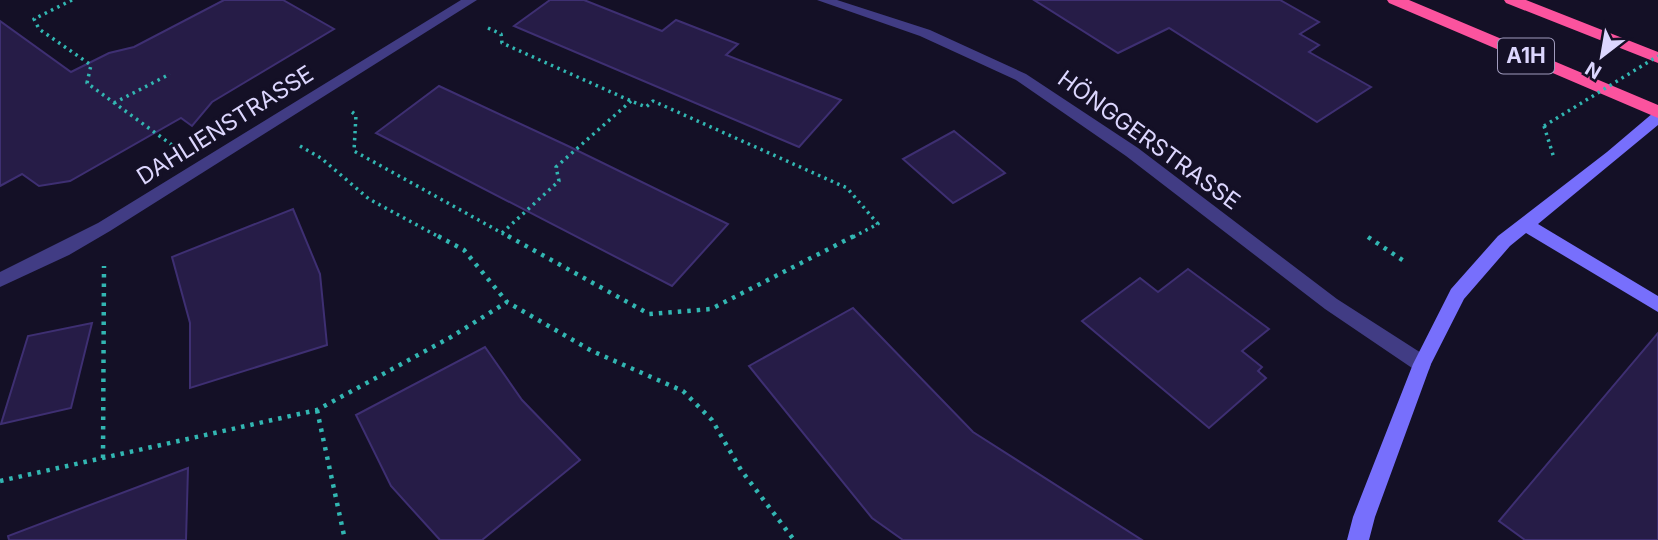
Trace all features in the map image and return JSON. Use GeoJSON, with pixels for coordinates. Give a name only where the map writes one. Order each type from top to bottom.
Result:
{"type":"FeatureCollection","features":[{"type":"Feature","properties":{"kind":"highway","name":"A1H"},"geometry":{"type":"LineString","coordinates":[[1395,0],[1658,114]]}},
{"type":"Feature","properties":{"kind":"highway","name":"A1H"},"geometry":{"type":"LineString","coordinates":[[1512,0],[1658,57]]}},
{"type":"Feature","properties":{"kind":"main road"},"geometry":{"type":"LineString","coordinates":[[1358,540],[1364,517],[1422,364],[1457,294],[1504,241],[1613,156],[1658,114]]}},
{"type":"Feature","properties":{"kind":"main road"},"geometry":{"type":"LineString","coordinates":[[1525,224],[1658,305]]}},
{"type":"Feature","properties":{"kind":"street","name":"DAHLIENSTRASSE"},"geometry":{"type":"LineString","coordinates":[[0,280],[104,227],[470,0]]}},
{"type":"Feature","properties":{"kind":"street","name":"HÖNGGERSTRASSE"},"geometry":{"type":"LineString","coordinates":[[824,0],[925,33],[1021,77],[1132,152],[1331,304],[1422,364]]}},
{"type":"Feature","properties":{"kind":"path"},"geometry":{"type":"LineString","coordinates":[[72,0],[34,19],[39,29],[90,65],[87,83],[201,166]]}},
{"type":"Feature","properties":{"kind":"path"},"geometry":{"type":"LineString","coordinates":[[321,93],[356,115],[354,151],[649,314],[711,309],[878,224],[847,188],[653,101],[646,107],[631,101],[502,43],[501,34],[452,13]]}},
{"type":"Feature","properties":{"kind":"path"},"geometry":{"type":"LineString","coordinates":[[1544,126],[1658,57]]}},
{"type":"Feature","properties":{"kind":"path"},"geometry":{"type":"LineString","coordinates":[[114,103],[170,74]]}},
{"type":"Feature","properties":{"kind":"path"},"geometry":{"type":"LineString","coordinates":[[502,233],[559,181],[556,167],[631,101]]}},
{"type":"Feature","properties":{"kind":"path"},"geometry":{"type":"LineString","coordinates":[[266,127],[321,158],[369,200],[464,250],[507,302],[592,351],[684,391],[712,420],[741,470],[794,540]]}},
{"type":"Feature","properties":{"kind":"path"},"geometry":{"type":"LineString","coordinates":[[103,458],[104,227]]}},
{"type":"Feature","properties":{"kind":"path"},"geometry":{"type":"LineString","coordinates":[[1368,237],[1404,261]]}},
{"type":"Feature","properties":{"kind":"path"},"geometry":{"type":"LineString","coordinates":[[0,481],[317,410],[450,337],[507,302]]}},
{"type":"Feature","properties":{"kind":"path"},"geometry":{"type":"LineString","coordinates":[[317,410],[345,540]]}},
{"type":"Feature","properties":{"kind":"building"},"geometry":{"type":"Polygon","coordinates":[[[224,0],[283,0],[334,29],[212,102],[192,126],[181,118],[70,181],[39,186],[22,174],[0,186],[0,21],[71,72],[109,53],[134,47],[224,0]]]}},
{"type":"Feature","properties":{"kind":"building"},"geometry":{"type":"Polygon","coordinates":[[[550,0],[584,0],[662,31],[676,20],[738,44],[726,55],[841,100],[799,147],[514,26],[550,0]]]}},
{"type":"Feature","properties":{"kind":"building"},"geometry":{"type":"Polygon","coordinates":[[[1034,0],[1280,0],[1319,22],[1300,34],[1319,45],[1309,52],[1371,87],[1317,122],[1169,28],[1118,53],[1034,0]]]}},
{"type":"Feature","properties":{"kind":"building"},"geometry":{"type":"Polygon","coordinates":[[[439,86],[728,224],[672,286],[376,133],[439,86]]]}},
{"type":"Feature","properties":{"kind":"building"},"geometry":{"type":"Polygon","coordinates":[[[954,131],[1005,173],[953,203],[903,159],[954,131]]]}},
{"type":"Feature","properties":{"kind":"building"},"geometry":{"type":"Polygon","coordinates":[[[293,209],[320,274],[327,345],[190,388],[190,323],[172,257],[293,209]]]}},
{"type":"Feature","properties":{"kind":"building"},"geometry":{"type":"Polygon","coordinates":[[[1188,269],[1269,329],[1242,351],[1262,367],[1258,371],[1266,378],[1209,428],[1082,321],[1140,278],[1158,292],[1188,269]]]}},
{"type":"Feature","properties":{"kind":"building"},"geometry":{"type":"Polygon","coordinates":[[[853,308],[973,432],[1142,540],[903,540],[872,518],[749,366],[853,308]]]}},
{"type":"Feature","properties":{"kind":"building"},"geometry":{"type":"Polygon","coordinates":[[[92,323],[71,408],[1,424],[28,336],[92,323]]]}},
{"type":"Feature","properties":{"kind":"building"},"geometry":{"type":"Polygon","coordinates":[[[1658,333],[1658,540],[1525,540],[1499,521],[1658,333]]]}},
{"type":"Feature","properties":{"kind":"building"},"geometry":{"type":"Polygon","coordinates":[[[485,347],[522,400],[580,460],[482,540],[440,540],[391,486],[356,415],[485,347]]]}},
{"type":"Feature","properties":{"kind":"building"},"geometry":{"type":"Polygon","coordinates":[[[188,468],[186,540],[9,540],[8,536],[188,468]]]}}]}
